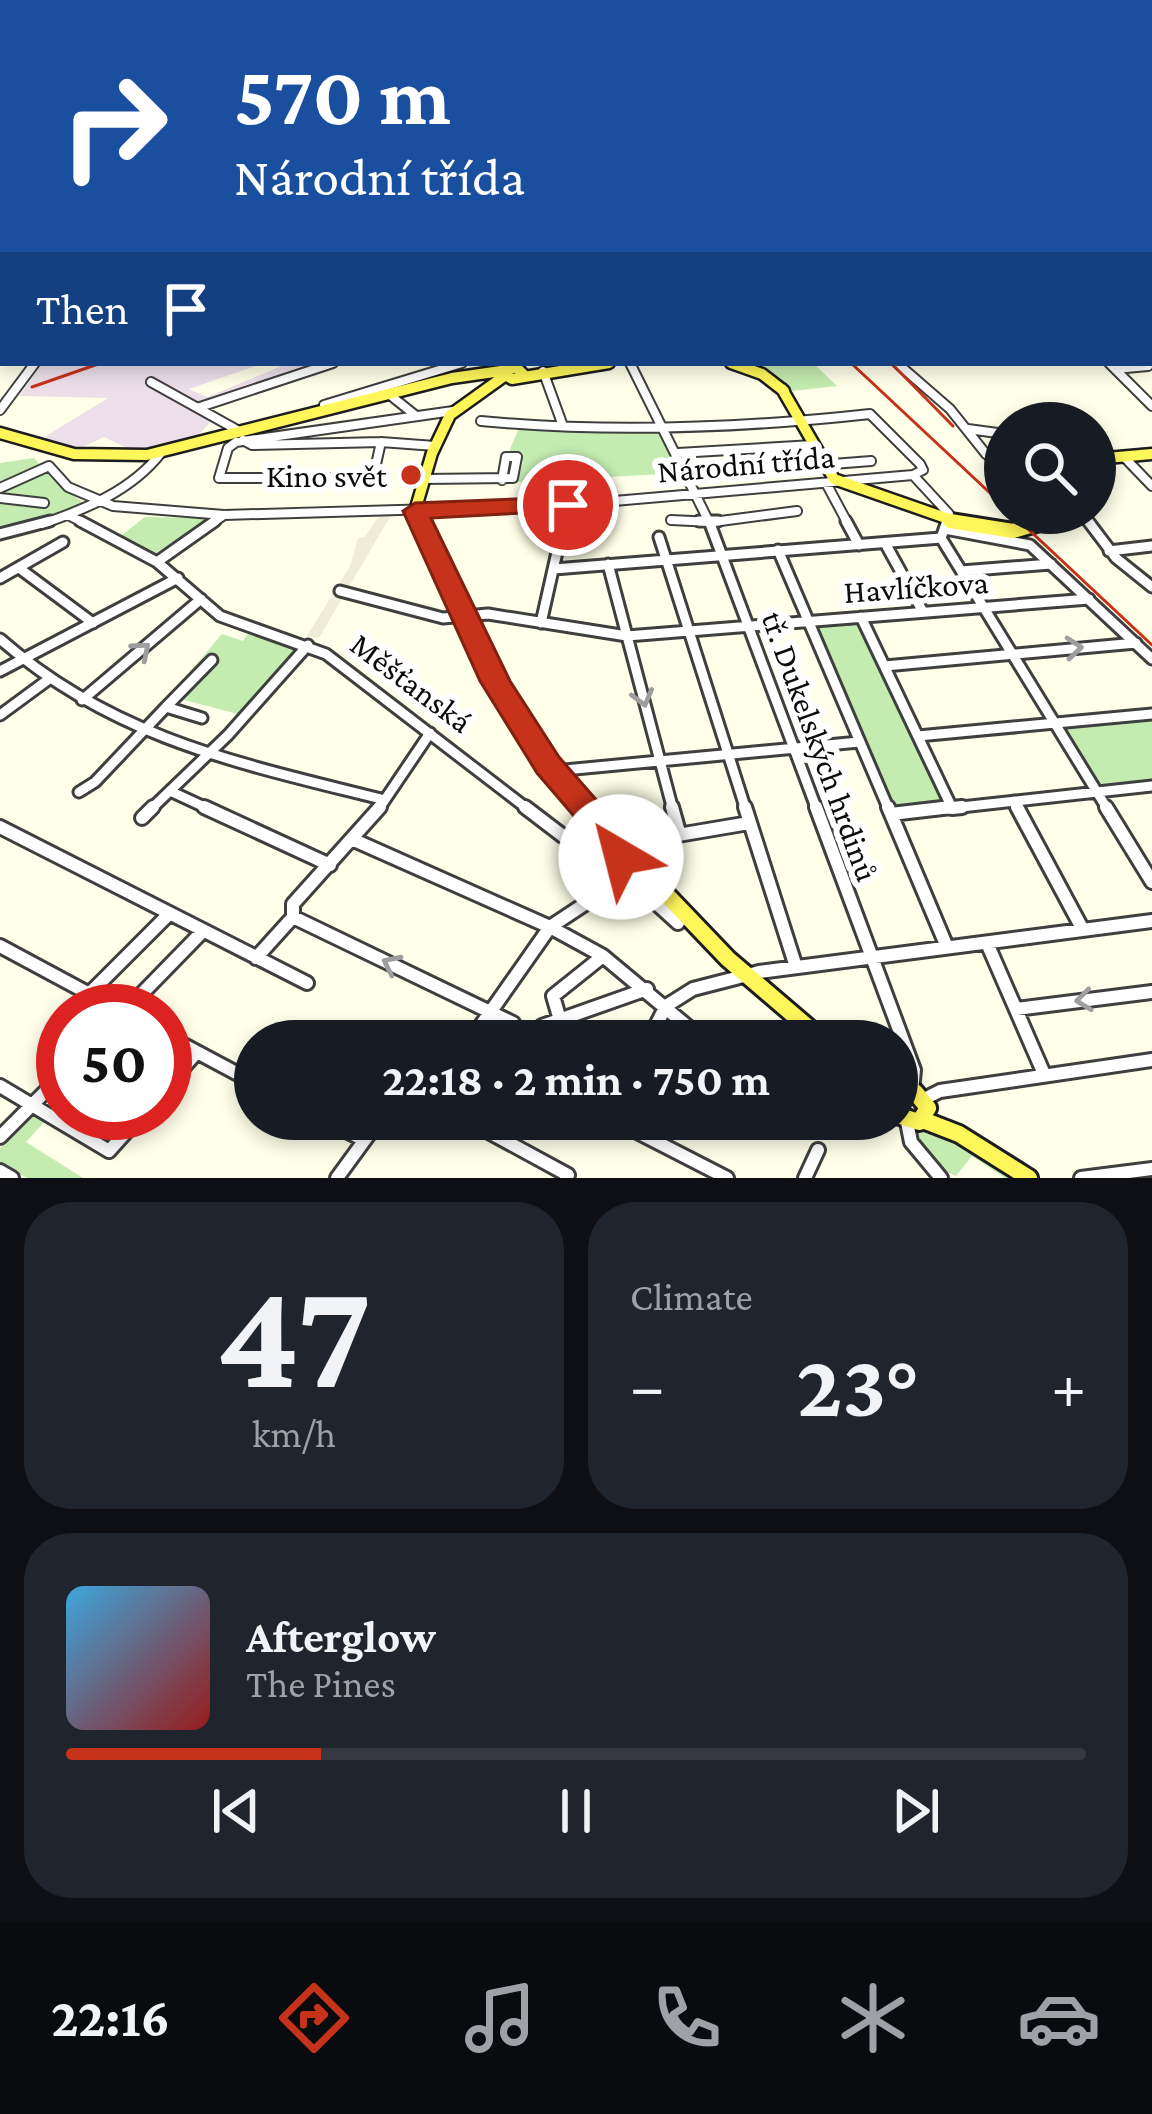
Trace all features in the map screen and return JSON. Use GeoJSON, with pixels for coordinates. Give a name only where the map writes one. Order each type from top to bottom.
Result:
{"type":"FeatureCollection","features":[{"type":"Feature","properties":{"kind":"main road"},"geometry":{"type":"LineString","coordinates":[[0,433],[83,455],[161,453],[480,374],[573,366]]}},
{"type":"Feature","properties":{"kind":"main road"},"geometry":{"type":"LineString","coordinates":[[580,366],[544,373],[512,371],[451,413],[435,446],[415,511],[495,681],[610,849]]}},
{"type":"Feature","properties":{"kind":"main road"},"geometry":{"type":"LineString","coordinates":[[739,366],[762,374],[782,389],[843,482]]}},
{"type":"Feature","properties":{"kind":"main road"},"geometry":{"type":"LineString","coordinates":[[804,421],[832,477],[945,529],[984,531]]}},
{"type":"Feature","properties":{"kind":"main road"},"geometry":{"type":"LineString","coordinates":[[1116,458],[1152,454]]}},
{"type":"Feature","properties":{"kind":"main road","name":"Měšťanská"},"geometry":{"type":"LineString","coordinates":[[610,849],[799,1020]]}},
{"type":"Feature","properties":{"kind":"main road"},"geometry":{"type":"LineString","coordinates":[[918,1108],[1029,1178]]}},
{"type":"Feature","properties":{"kind":"street"},"geometry":{"type":"LineString","coordinates":[[0,410],[32,366]]}},
{"type":"Feature","properties":{"kind":"street"},"geometry":{"type":"LineString","coordinates":[[200,407],[324,366]]}},
{"type":"Feature","properties":{"kind":"street"},"geometry":{"type":"LineString","coordinates":[[381,442],[373,478],[221,479],[228,448],[237,436],[452,366]]}},
{"type":"Feature","properties":{"kind":"street","name":"tř. Dukelských hrdinů"},"geometry":{"type":"LineString","coordinates":[[632,366],[699,494],[895,1020]]}},
{"type":"Feature","properties":{"kind":"street"},"geometry":{"type":"LineString","coordinates":[[900,366],[968,429],[984,451]]}},
{"type":"Feature","properties":{"kind":"street"},"geometry":{"type":"LineString","coordinates":[[1112,366],[1148,366]]}},
{"type":"Feature","properties":{"kind":"street"},"geometry":{"type":"LineString","coordinates":[[1112,366],[1152,406]]}},
{"type":"Feature","properties":{"kind":"street"},"geometry":{"type":"LineString","coordinates":[[544,373],[563,426]]}},
{"type":"Feature","properties":{"kind":"street"},"geometry":{"type":"LineString","coordinates":[[151,382],[200,407],[251,445],[381,442],[435,446]]}},
{"type":"Feature","properties":{"kind":"street"},"geometry":{"type":"LineString","coordinates":[[381,388],[415,415]]}},
{"type":"Feature","properties":{"kind":"street"},"geometry":{"type":"LineString","coordinates":[[1138,391],[1152,390]]}},
{"type":"Feature","properties":{"kind":"street"},"geometry":{"type":"LineString","coordinates":[[237,436],[451,413]]}},
{"type":"Feature","properties":{"kind":"street"},"geometry":{"type":"LineString","coordinates":[[481,421],[563,426],[804,421],[870,414],[920,464],[922,470],[913,475],[939,500],[962,571],[1097,791],[1146,861],[1152,882]]}},
{"type":"Feature","properties":{"kind":"street"},"geometry":{"type":"LineString","coordinates":[[968,429],[984,431]]}},
{"type":"Feature","properties":{"kind":"street"},"geometry":{"type":"LineString","coordinates":[[678,453],[813,445]]}},
{"type":"Feature","properties":{"kind":"street"},"geometry":{"type":"LineString","coordinates":[[0,534],[37,528],[96,501],[150,469],[161,453]]}},
{"type":"Feature","properties":{"kind":"street"},"geometry":{"type":"LineString","coordinates":[[1124,457],[1152,486]]}},
{"type":"Feature","properties":{"kind":"street"},"geometry":{"type":"LineString","coordinates":[[833,464],[871,461]]}},
{"type":"Feature","properties":{"kind":"street"},"geometry":{"type":"LineString","coordinates":[[1,486],[49,466],[68,487],[96,501]]}},
{"type":"Feature","properties":{"kind":"street","name":"Národní třída"},"geometry":{"type":"LineString","coordinates":[[96,501],[133,509],[224,515],[415,511],[568,505],[913,475]]}},
{"type":"Feature","properties":{"kind":"street"},"geometry":{"type":"LineString","coordinates":[[424,479],[502,480]]}},
{"type":"Feature","properties":{"kind":"street"},"geometry":{"type":"LineString","coordinates":[[826,483],[859,545]]}},
{"type":"Feature","properties":{"kind":"street"},"geometry":{"type":"LineString","coordinates":[[0,498],[44,502]]}},
{"type":"Feature","properties":{"kind":"street"},"geometry":{"type":"LineString","coordinates":[[541,623],[568,505]]}},
{"type":"Feature","properties":{"kind":"street","name":"Národní třída"},"geometry":{"type":"LineString","coordinates":[[671,520],[710,522],[796,511]]}},
{"type":"Feature","properties":{"kind":"street","name":"Měšťanská"},"geometry":{"type":"LineString","coordinates":[[68,515],[158,562],[220,616],[308,645],[563,836],[610,849]]}},
{"type":"Feature","properties":{"kind":"street"},"geometry":{"type":"LineString","coordinates":[[158,562],[224,515]]}},
{"type":"Feature","properties":{"kind":"street"},"geometry":{"type":"LineString","coordinates":[[554,569],[885,543],[945,529],[1024,542],[1152,658]]}},
{"type":"Feature","properties":{"kind":"street"},"geometry":{"type":"LineString","coordinates":[[1097,534],[1152,587]]}},
{"type":"Feature","properties":{"kind":"street"},"geometry":{"type":"LineString","coordinates":[[659,537],[796,967]]}},
{"type":"Feature","properties":{"kind":"street"},"geometry":{"type":"LineString","coordinates":[[0,578],[63,542]]}},
{"type":"Feature","properties":{"kind":"street"},"geometry":{"type":"LineString","coordinates":[[885,543],[923,612]]}},
{"type":"Feature","properties":{"kind":"street"},"geometry":{"type":"LineString","coordinates":[[1109,550],[1152,546]]}},
{"type":"Feature","properties":{"kind":"street"},"geometry":{"type":"LineString","coordinates":[[778,550],[947,947]]}},
{"type":"Feature","properties":{"kind":"street"},"geometry":{"type":"LineString","coordinates":[[608,564],[679,832]]}},
{"type":"Feature","properties":{"kind":"street"},"geometry":{"type":"LineString","coordinates":[[962,571],[1051,564]]}},
{"type":"Feature","properties":{"kind":"street"},"geometry":{"type":"LineString","coordinates":[[19,568],[93,623]]}},
{"type":"Feature","properties":{"kind":"street"},"geometry":{"type":"LineString","coordinates":[[0,671],[178,578]]}},
{"type":"Feature","properties":{"kind":"street","name":"Havlíčkova"},"geometry":{"type":"LineString","coordinates":[[340,591],[443,618],[488,614],[627,636],[1088,599]]}},
{"type":"Feature","properties":{"kind":"street"},"geometry":{"type":"LineString","coordinates":[[82,700],[201,599]]}},
{"type":"Feature","properties":{"kind":"street"},"geometry":{"type":"LineString","coordinates":[[861,617],[952,808]]}},
{"type":"Feature","properties":{"kind":"street"},"geometry":{"type":"LineString","coordinates":[[0,639],[20,660],[140,734],[385,800]]}},
{"type":"Feature","properties":{"kind":"street"},"geometry":{"type":"LineString","coordinates":[[885,666],[1136,643]]}},
{"type":"Feature","properties":{"kind":"street"},"geometry":{"type":"LineString","coordinates":[[142,818],[209,754],[308,645]]}},
{"type":"Feature","properties":{"kind":"street"},"geometry":{"type":"LineString","coordinates":[[79,792],[212,660]]}},
{"type":"Feature","properties":{"kind":"street"},"geometry":{"type":"LineString","coordinates":[[0,715],[49,679]]}},
{"type":"Feature","properties":{"kind":"street"},"geometry":{"type":"LineString","coordinates":[[166,707],[202,718]]}},
{"type":"Feature","properties":{"kind":"street"},"geometry":{"type":"LineString","coordinates":[[918,736],[1152,715]]}},
{"type":"Feature","properties":{"kind":"street"},"geometry":{"type":"LineString","coordinates":[[256,958],[293,917],[293,904],[354,840],[430,734]]}},
{"type":"Feature","properties":{"kind":"street"},"geometry":{"type":"LineString","coordinates":[[553,771],[859,742]]}},
{"type":"Feature","properties":{"kind":"street"},"geometry":{"type":"LineString","coordinates":[[890,814],[1152,786]]}},
{"type":"Feature","properties":{"kind":"street"},"geometry":{"type":"LineString","coordinates":[[170,791],[330,865]]}},
{"type":"Feature","properties":{"kind":"street"},"geometry":{"type":"LineString","coordinates":[[1014,801],[1083,930]]}},
{"type":"Feature","properties":{"kind":"street"},"geometry":{"type":"LineString","coordinates":[[618,882],[610,849],[628,839],[749,823]]}},
{"type":"Feature","properties":{"kind":"street"},"geometry":{"type":"LineString","coordinates":[[2,830],[307,983]]}},
{"type":"Feature","properties":{"kind":"street"},"geometry":{"type":"LineString","coordinates":[[354,840],[550,926],[603,956],[682,1020]]}},
{"type":"Feature","properties":{"kind":"street"},"geometry":{"type":"LineString","coordinates":[[483,1020],[550,926],[618,882],[634,883],[678,922]]}},
{"type":"Feature","properties":{"kind":"street"},"geometry":{"type":"LineString","coordinates":[[99,984],[168,915]]}},
{"type":"Feature","properties":{"kind":"street"},"geometry":{"type":"LineString","coordinates":[[293,917],[507,1020]]}},
{"type":"Feature","properties":{"kind":"street"},"geometry":{"type":"LineString","coordinates":[[659,1020],[666,1006],[694,989],[747,976],[1152,921]]}},
{"type":"Feature","properties":{"kind":"street"},"geometry":{"type":"LineString","coordinates":[[150,984],[202,932]]}},
{"type":"Feature","properties":{"kind":"street"},"geometry":{"type":"LineString","coordinates":[[987,943],[1044,1074]]}},
{"type":"Feature","properties":{"kind":"street"},"geometry":{"type":"LineString","coordinates":[[0,946],[70,984]]}},
{"type":"Feature","properties":{"kind":"street"},"geometry":{"type":"LineString","coordinates":[[603,956],[560,987],[553,1006],[560,1019],[647,989]]}},
{"type":"Feature","properties":{"kind":"street"},"geometry":{"type":"LineString","coordinates":[[1016,1009],[1152,992]]}},
{"type":"Feature","properties":{"kind":"street"},"geometry":{"type":"LineString","coordinates":[[192,1049],[234,1072]]}},
{"type":"Feature","properties":{"kind":"street"},"geometry":{"type":"LineString","coordinates":[[192,1058],[197,1052]]}},
{"type":"Feature","properties":{"kind":"street"},"geometry":{"type":"LineString","coordinates":[[918,1100],[940,1090],[1152,1060]]}},
{"type":"Feature","properties":{"kind":"street"},"geometry":{"type":"LineString","coordinates":[[0,1086],[36,1107]]}},
{"type":"Feature","properties":{"kind":"street"},"geometry":{"type":"LineString","coordinates":[[0,1137],[36,1102]]}},
{"type":"Feature","properties":{"kind":"street"},"geometry":{"type":"LineString","coordinates":[[92,1140],[109,1150],[118,1140]]}},
{"type":"Feature","properties":{"kind":"street"},"geometry":{"type":"LineString","coordinates":[[504,1140],[568,1174],[566,1178]]}},
{"type":"Feature","properties":{"kind":"street"},"geometry":{"type":"LineString","coordinates":[[653,1140],[727,1178]]}},
{"type":"Feature","properties":{"kind":"street","name":"tř. Dukelských hrdinů"},"geometry":{"type":"LineString","coordinates":[[911,1140],[941,1178]]}},
{"type":"Feature","properties":{"kind":"street"},"geometry":{"type":"LineString","coordinates":[[337,1178],[364,1141]]}},
{"type":"Feature","properties":{"kind":"street"},"geometry":{"type":"LineString","coordinates":[[805,1178],[818,1150]]}},
{"type":"Feature","properties":{"kind":"street"},"geometry":{"type":"LineString","coordinates":[[1084,1178],[1152,1169]]}},
{"type":"Feature","properties":{"kind":"street"},"geometry":{"type":"LineString","coordinates":[[0,1171],[12,1178]]}},
{"type":"Feature","properties":{"kind":"shaded area"},"geometry":{"type":"Polygon","coordinates":[[[40,366],[255,366],[189,389],[207,397],[282,366],[323,366],[196,406],[214,418],[192,442],[133,451],[104,437],[79,449],[48,441],[46,436],[108,398],[19,396],[40,366]]]}},
{"type":"Feature","properties":{"kind":"shaded area"},"geometry":{"type":"Polygon","coordinates":[[[380,514],[391,515],[319,638],[307,636],[350,566],[358,538],[365,537],[380,514]]]}},
{"type":"Feature","properties":{"kind":"green space"},"geometry":{"type":"Polygon","coordinates":[[[752,366],[816,366],[837,386],[792,391],[752,366]]]}},
{"type":"Feature","properties":{"kind":"green space"},"geometry":{"type":"Polygon","coordinates":[[[520,425],[657,425],[681,473],[517,482],[523,462],[509,452],[520,425]]]}},
{"type":"Feature","properties":{"kind":"green space"},"geometry":{"type":"Polygon","coordinates":[[[34,458],[59,486],[83,502],[57,518],[0,531],[0,463],[34,458]]]}},
{"type":"Feature","properties":{"kind":"green space"},"geometry":{"type":"Polygon","coordinates":[[[145,517],[212,520],[157,552],[157,559],[118,538],[145,517]]]}},
{"type":"Feature","properties":{"kind":"green space"},"geometry":{"type":"Polygon","coordinates":[[[860,622],[946,803],[892,809],[814,626],[860,622]]]}},
{"type":"Feature","properties":{"kind":"green space"},"geometry":{"type":"Polygon","coordinates":[[[222,634],[243,641],[248,634],[297,648],[238,714],[169,696],[222,634]]]}},
{"type":"Feature","properties":{"kind":"green space"},"geometry":{"type":"Polygon","coordinates":[[[1152,720],[1152,781],[1101,786],[1064,727],[1152,720]]]}},
{"type":"Feature","properties":{"kind":"green space"},"geometry":{"type":"Polygon","coordinates":[[[36,1117],[36,1131],[26,1142],[83,1178],[27,1178],[0,1163],[0,1148],[36,1117]]]}},
{"type":"Feature","properties":{"kind":"green space"},"geometry":{"type":"Polygon","coordinates":[[[925,1126],[940,1129],[1014,1178],[1005,1178],[972,1156],[956,1176],[932,1159],[918,1132],[925,1126]]]}},
{"type":"Feature","properties":{"kind":"railway"},"geometry":{"type":"LineString","coordinates":[[32,387],[92,366]]}},
{"type":"Feature","properties":{"kind":"railway"},"geometry":{"type":"LineString","coordinates":[[854,366],[984,487]]}},
{"type":"Feature","properties":{"kind":"railway"},"geometry":{"type":"LineString","coordinates":[[894,366],[953,426]]}},
{"type":"Feature","properties":{"kind":"railway"},"geometry":{"type":"LineString","coordinates":[[1033,534],[1152,645]]}},
{"type":"Feature","properties":{"kind":"place","name":"Kino svět"},"geometry":{"type":"Point","coordinates":[411,475]}},
{"type":"Feature","properties":{"kind":"route"},"geometry":{"type":"LineString","coordinates":[[568,505],[415,511],[495,681],[548,765],[619,845],[621,857]]}}]}
